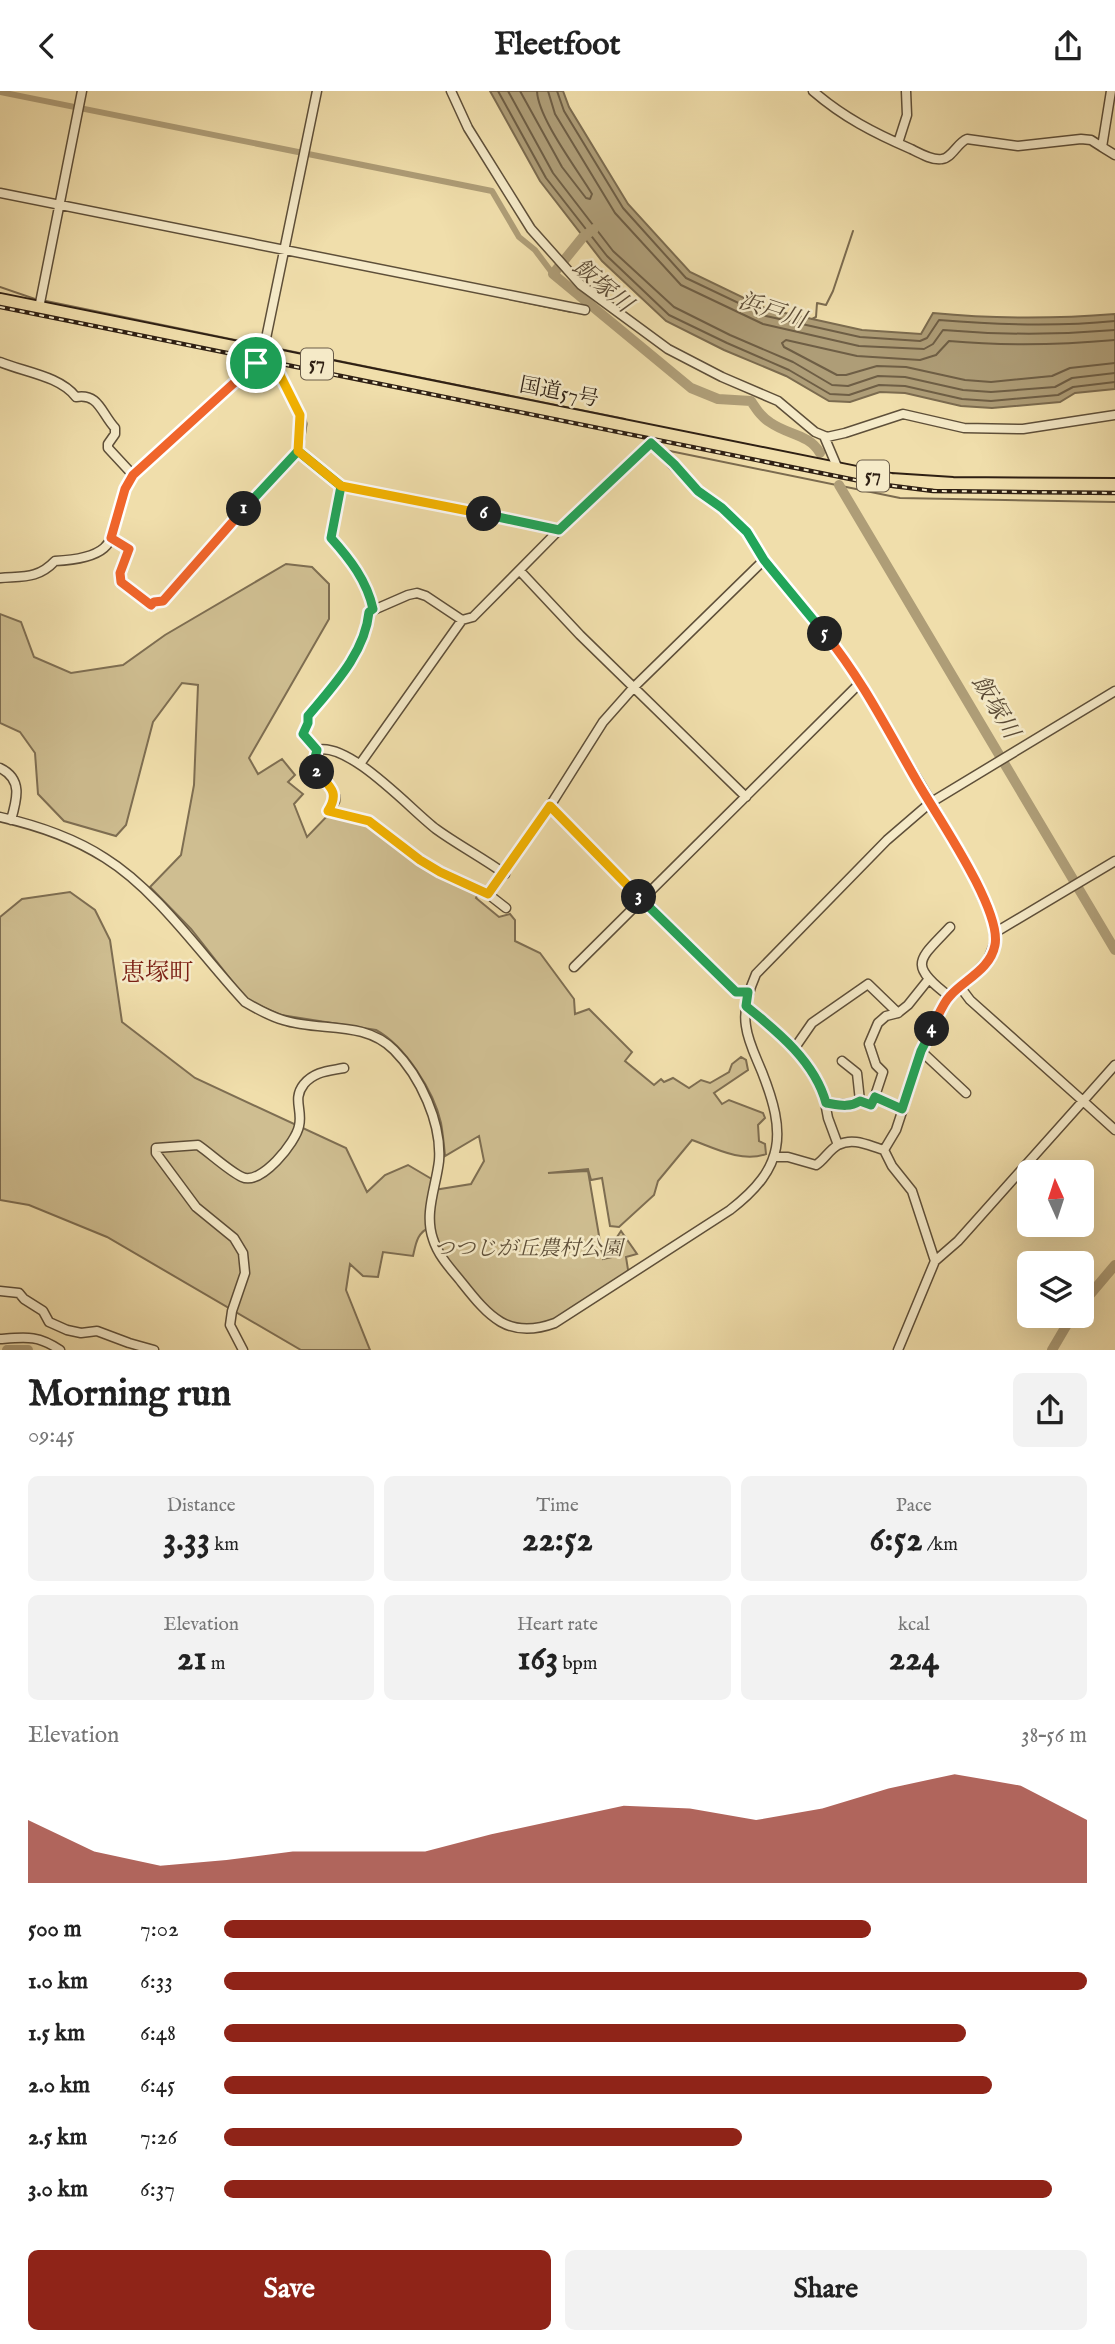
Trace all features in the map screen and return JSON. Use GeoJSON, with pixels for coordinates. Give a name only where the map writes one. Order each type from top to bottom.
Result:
{"type":"FeatureCollection","features":[{"type":"Feature","properties":{"kind":"highway","name":"国道57号"},"geometry":{"type":"LineString","coordinates":[[0,300],[259,358],[652,437],[891,480],[921,483],[1115,485]]}},
{"type":"Feature","properties":{"kind":"street"},"geometry":{"type":"LineString","coordinates":[[39,308],[82,91]]}},
{"type":"Feature","properties":{"kind":"street"},"geometry":{"type":"LineString","coordinates":[[0,578],[37,575],[55,561],[77,560],[96,555],[106,548],[125,489],[133,475],[259,358],[317,91]]}},
{"type":"Feature","properties":{"kind":"street"},"geometry":{"type":"LineString","coordinates":[[451,91],[468,128],[531,229],[581,285],[668,349],[778,401],[815,432],[824,436],[845,433],[903,414],[964,428],[1023,429],[1115,415]]}},
{"type":"Feature","properties":{"kind":"street"},"geometry":{"type":"LineString","coordinates":[[813,91],[852,122],[922,154],[942,159],[961,141],[967,139],[1018,146],[1091,140],[1115,155]]}},
{"type":"Feature","properties":{"kind":"street"},"geometry":{"type":"LineString","coordinates":[[898,143],[907,115],[906,91]]}},
{"type":"Feature","properties":{"kind":"street"},"geometry":{"type":"LineString","coordinates":[[1102,147],[1111,91]]}},
{"type":"Feature","properties":{"kind":"street"},"geometry":{"type":"LineString","coordinates":[[0,193],[585,310]]}},
{"type":"Feature","properties":{"kind":"street"},"geometry":{"type":"LineString","coordinates":[[111,538],[129,549],[120,573],[121,582],[151,605],[163,601],[298,451],[302,424],[297,407],[278,371],[259,358]]}},
{"type":"Feature","properties":{"kind":"street"},"geometry":{"type":"LineString","coordinates":[[0,362],[51,380],[70,389],[76,397],[86,395],[93,398],[115,428],[108,448],[133,475]]}},
{"type":"Feature","properties":{"kind":"street"},"geometry":{"type":"LineString","coordinates":[[824,436],[838,469]]}},
{"type":"Feature","properties":{"kind":"street"},"geometry":{"type":"LineString","coordinates":[[360,764],[462,620],[473,617],[652,437],[698,491],[747,532],[764,560],[835,646],[964,857],[996,932],[992,954],[979,971],[949,996],[921,1051],[896,1131],[884,1150]]}},
{"type":"Feature","properties":{"kind":"street"},"geometry":{"type":"LineString","coordinates":[[298,451],[341,486],[559,530]]}},
{"type":"Feature","properties":{"kind":"street"},"geometry":{"type":"LineString","coordinates":[[341,486],[331,538],[359,574],[370,594],[373,609]]}},
{"type":"Feature","properties":{"kind":"street"},"geometry":{"type":"LineString","coordinates":[[488,894],[505,874],[603,722],[634,687],[764,560]]}},
{"type":"Feature","properties":{"kind":"street"},"geometry":{"type":"LineString","coordinates":[[520,571],[580,635],[746,797]]}},
{"type":"Feature","properties":{"kind":"street"},"geometry":{"type":"LineString","coordinates":[[317,750],[303,734],[308,716],[357,652],[369,612],[417,593],[462,620]]}},
{"type":"Feature","properties":{"kind":"street"},"geometry":{"type":"LineString","coordinates":[[574,967],[860,683]]}},
{"type":"Feature","properties":{"kind":"street"},"geometry":{"type":"LineString","coordinates":[[0,817],[62,836],[106,858],[130,877],[163,910],[244,1002],[262,1012],[298,1023],[361,1030],[379,1038],[392,1048],[417,1083],[436,1129],[439,1159],[430,1207],[433,1240],[439,1254],[480,1305],[498,1322],[512,1328],[533,1330],[555,1323],[622,1281],[745,1199],[756,1188],[774,1157],[779,1126],[775,1105],[745,1023],[748,992],[761,968],[887,840],[930,803],[1115,691]]}},
{"type":"Feature","properties":{"kind":"street"},"geometry":{"type":"LineString","coordinates":[[317,750],[324,748],[360,764],[434,828],[505,874]]}},
{"type":"Feature","properties":{"kind":"street"},"geometry":{"type":"LineString","coordinates":[[317,750],[314,769],[335,796],[328,811],[369,821],[420,860],[488,894],[506,908]]}},
{"type":"Feature","properties":{"kind":"street"},"geometry":{"type":"LineString","coordinates":[[0,768],[13,776],[16,783],[17,793],[11,820]]}},
{"type":"Feature","properties":{"kind":"street"},"geometry":{"type":"LineString","coordinates":[[550,806],[736,992],[748,992]]}},
{"type":"Feature","properties":{"kind":"street"},"geometry":{"type":"LineString","coordinates":[[996,932],[1115,861]]}},
{"type":"Feature","properties":{"kind":"street"},"geometry":{"type":"LineString","coordinates":[[949,996],[928,980],[922,965],[923,955],[950,927]]}},
{"type":"Feature","properties":{"kind":"street"},"geometry":{"type":"LineString","coordinates":[[826,1103],[845,1106],[860,1101],[871,1105],[883,1072],[876,1065],[869,1044],[878,1023],[908,1005],[928,980]]}},
{"type":"Feature","properties":{"kind":"street"},"geometry":{"type":"LineString","coordinates":[[794,1049],[812,1023],[868,984],[898,1013]]}},
{"type":"Feature","properties":{"kind":"street"},"geometry":{"type":"LineString","coordinates":[[961,988],[970,1000],[1115,1130]]}},
{"type":"Feature","properties":{"kind":"street"},"geometry":{"type":"LineString","coordinates":[[746,1006],[794,1049],[823,1092],[838,1145]]}},
{"type":"Feature","properties":{"kind":"street"},"geometry":{"type":"LineString","coordinates":[[921,1051],[966,1093]]}},
{"type":"Feature","properties":{"kind":"street"},"geometry":{"type":"LineString","coordinates":[[842,1061],[858,1073],[860,1101]]}},
{"type":"Feature","properties":{"kind":"street"},"geometry":{"type":"LineString","coordinates":[[898,1350],[936,1261],[958,1241],[1115,1065]]}},
{"type":"Feature","properties":{"kind":"street"},"geometry":{"type":"LineString","coordinates":[[243,1350],[230,1325],[245,1273],[243,1253],[234,1238],[186,1196],[156,1153],[156,1149],[198,1145],[242,1177],[254,1178],[268,1170],[299,1129],[297,1103],[303,1086],[313,1076],[344,1068]]}},
{"type":"Feature","properties":{"kind":"street"},"geometry":{"type":"LineString","coordinates":[[875,1097],[902,1109]]}},
{"type":"Feature","properties":{"kind":"street"},"geometry":{"type":"LineString","coordinates":[[774,1157],[788,1157],[816,1165],[838,1145],[853,1141],[884,1150],[892,1166],[912,1191],[936,1261]]}},
{"type":"Feature","properties":{"kind":"street"},"geometry":{"type":"LineString","coordinates":[[0,1291],[19,1293],[43,1311],[49,1322],[73,1332],[97,1331],[154,1350]]}},
{"type":"Feature","properties":{"kind":"street"},"geometry":{"type":"LineString","coordinates":[[41,1339],[49,1322]]}},
{"type":"Feature","properties":{"kind":"street"},"geometry":{"type":"LineString","coordinates":[[0,1339],[41,1339],[60,1350]]}},
{"type":"Feature","properties":{"kind":"green space","name":"つつじが丘農村公園"},"geometry":{"type":"Polygon","coordinates":[[[286,564],[312,567],[329,584],[329,619],[249,758],[258,774],[282,759],[295,775],[288,782],[303,794],[294,804],[307,837],[329,814],[368,823],[479,892],[476,898],[499,917],[510,914],[515,920],[515,941],[540,953],[574,999],[575,1014],[589,1009],[632,1052],[625,1061],[654,1085],[661,1079],[664,1082],[673,1078],[689,1088],[701,1080],[710,1083],[729,1072],[732,1064],[741,1057],[746,1060],[748,1070],[714,1093],[722,1104],[729,1100],[763,1113],[765,1118],[758,1125],[759,1141],[765,1144],[766,1154],[738,1156],[692,1140],[658,1181],[654,1195],[619,1227],[610,1226],[602,1178],[591,1180],[588,1169],[548,1173],[588,1171],[603,1259],[617,1256],[617,1237],[621,1231],[637,1254],[626,1257],[629,1276],[543,1328],[498,1322],[439,1254],[430,1227],[420,1235],[413,1256],[383,1252],[378,1277],[363,1276],[350,1264],[346,1290],[370,1350],[301,1350],[107,1237],[29,1205],[0,1200],[0,917],[22,899],[70,892],[95,910],[110,940],[122,1022],[195,1078],[346,1148],[367,1192],[385,1175],[408,1165],[435,1181],[434,1190],[471,1184],[484,1161],[479,1136],[445,1156],[441,1123],[432,1097],[417,1070],[387,1037],[376,1030],[281,1015],[247,1000],[191,929],[150,887],[181,855],[194,785],[198,685],[182,683],[153,722],[126,825],[116,836],[64,821],[38,794],[35,753],[20,732],[0,723],[0,614],[21,622],[34,657],[71,673],[123,665],[165,635],[286,564]]]}},
{"type":"Feature","properties":{"kind":"water","name":"浜戸川"},"geometry":{"type":"Polygon","coordinates":[[[490,91],[563,91],[569,107],[628,204],[690,272],[767,309],[862,330],[921,334],[933,313],[1024,318],[1115,314],[1115,389],[1075,393],[1060,402],[992,408],[961,406],[905,393],[880,392],[850,402],[829,401],[786,376],[724,350],[666,321],[602,261],[540,181],[490,91]]]}},
{"type":"Feature","properties":{"kind":"waterway"},"geometry":{"type":"LineString","coordinates":[[0,92],[492,191],[519,237],[535,250],[553,274]]}},
{"type":"Feature","properties":{"kind":"waterway","name":"飯塚川"},"geometry":{"type":"LineString","coordinates":[[594,229],[583,237],[553,274],[691,388],[718,399],[751,401],[768,421],[804,438],[820,453]]}},
{"type":"Feature","properties":{"kind":"waterway","name":"浜戸川"},"geometry":{"type":"LineString","coordinates":[[812,319],[816,317],[817,303],[826,305],[833,291],[853,231]]}},
{"type":"Feature","properties":{"kind":"waterway"},"geometry":{"type":"LineString","coordinates":[[0,287],[35,299]]}},
{"type":"Feature","properties":{"kind":"waterway"},"geometry":{"type":"LineString","coordinates":[[467,290],[571,312]]}},
{"type":"Feature","properties":{"kind":"waterway"},"geometry":{"type":"LineString","coordinates":[[46,301],[260,345]]}},
{"type":"Feature","properties":{"kind":"waterway"},"geometry":{"type":"LineString","coordinates":[[270,347],[625,419]]}},
{"type":"Feature","properties":{"kind":"waterway"},"geometry":{"type":"LineString","coordinates":[[665,450],[900,498],[1115,502]]}},
{"type":"Feature","properties":{"kind":"waterway","name":"飯塚川"},"geometry":{"type":"LineString","coordinates":[[839,485],[1115,950]]}},
{"type":"Feature","properties":{"kind":"waterway","name":"飯塚川"},"geometry":{"type":"LineString","coordinates":[[1094,1290],[1115,1265]]}},
{"type":"Feature","properties":{"kind":"waterway","name":"飯塚川"},"geometry":{"type":"LineString","coordinates":[[1052,1350],[1065,1328]]}},
{"type":"Feature","properties":{"kind":"waterway","name":"飯塚川"},"geometry":{"type":"LineString","coordinates":[[7,1350],[28,1350]]}},
{"type":"Feature","properties":{"kind":"railway"},"geometry":{"type":"LineString","coordinates":[[0,307],[870,483],[933,491],[1115,493]]}},
{"type":"Feature","properties":{"kind":"district","name":"恵塚町"},"geometry":{"type":"Point","coordinates":[157,973]}},
{"type":"Feature","properties":{"kind":"route"},"geometry":{"type":"LineString","coordinates":[[256,363],[133,475],[125,489],[111,538],[129,549],[120,573],[121,582],[151,605],[163,601],[298,451],[341,486],[331,538],[359,574],[370,594],[373,609],[369,612],[357,652],[308,716],[303,734],[317,750],[314,769],[335,796],[328,811],[369,821],[420,860],[488,894],[505,874],[550,806],[736,992],[748,992],[746,1006],[789,1042],[823,1092],[826,1103],[845,1106],[860,1101],[871,1105],[875,1097],[902,1109],[921,1051],[949,996],[961,988],[988,960],[994,949],[996,932],[964,857],[860,683],[835,646],[764,560],[747,532],[722,508],[698,491],[651,443],[559,530],[341,486],[330,475],[298,451],[302,424],[297,407],[278,371],[256,363]]}}]}
